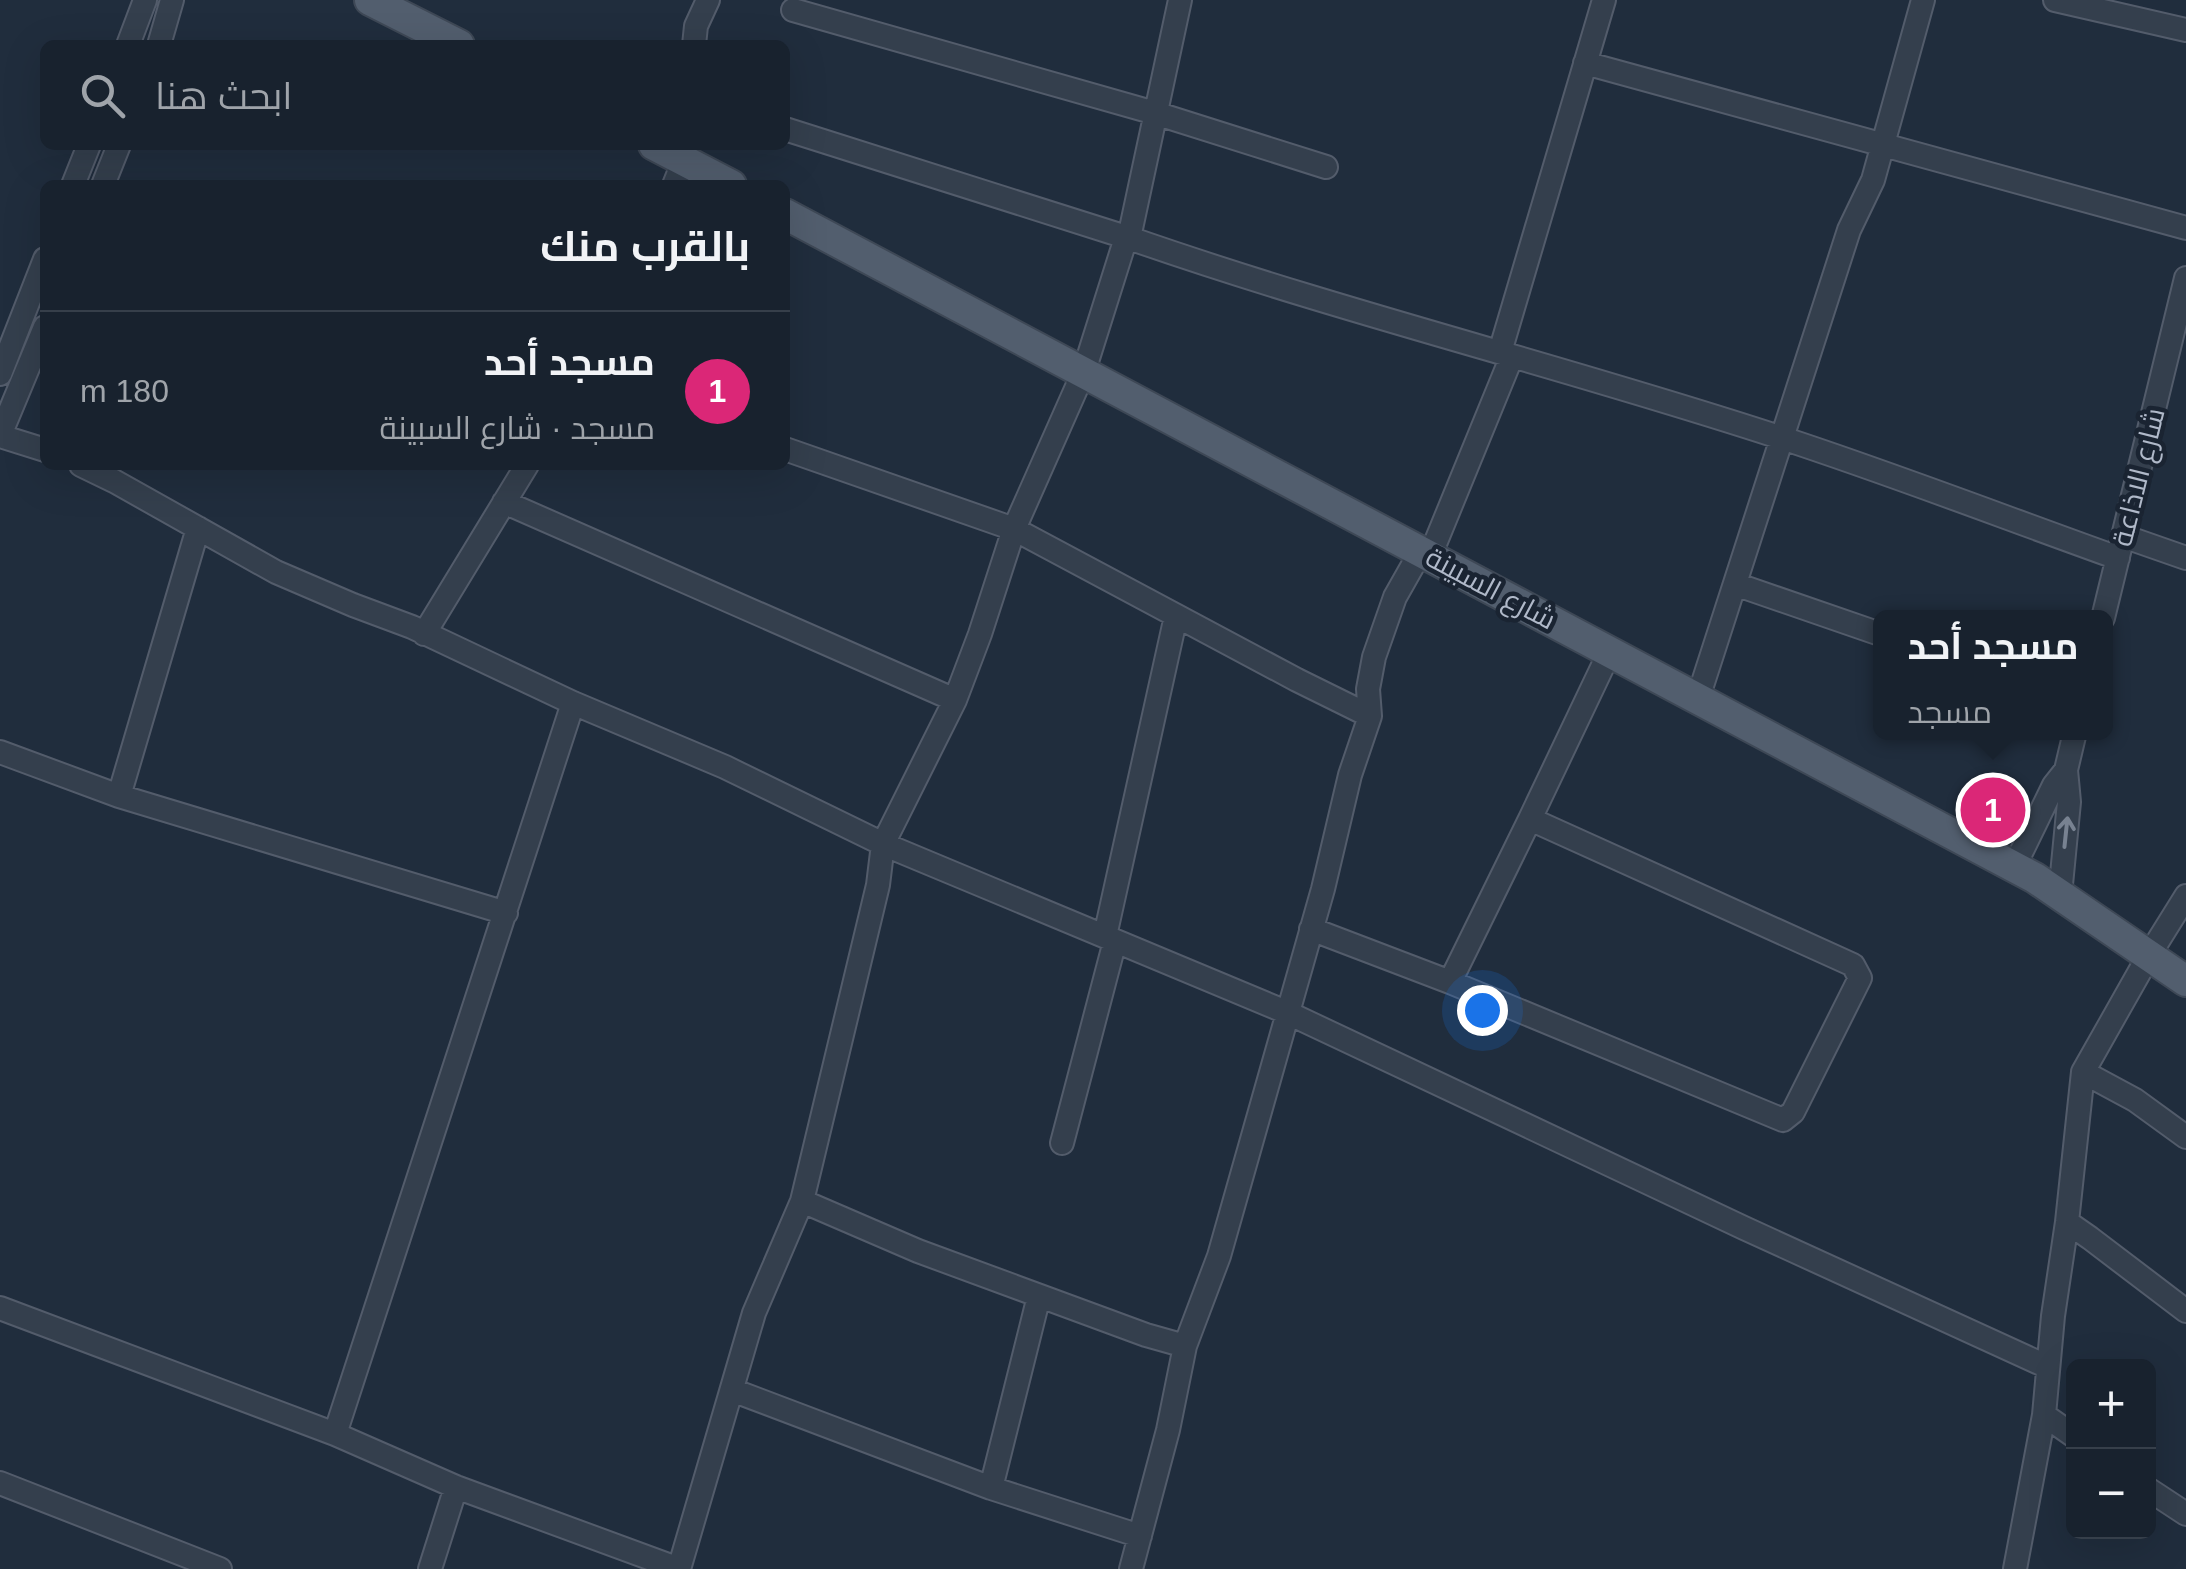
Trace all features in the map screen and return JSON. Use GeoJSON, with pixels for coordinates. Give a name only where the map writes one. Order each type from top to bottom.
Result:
{"type":"FeatureCollection","features":[{"type":"Feature","properties":{"kind":"main road"},"geometry":{"type":"LineString","coordinates":[[370,0],[448,40]]}},
{"type":"Feature","properties":{"kind":"main road"},"geometry":{"type":"LineString","coordinates":[[405,0],[469,40]]}},
{"type":"Feature","properties":{"kind":"main road"},"geometry":{"type":"LineString","coordinates":[[681,163],[720,180]]}},
{"type":"Feature","properties":{"kind":"main road","name":"شارع السبينة"},"geometry":{"type":"LineString","coordinates":[[790,217],[2014,867],[2186,981]]}},
{"type":"Feature","properties":{"kind":"street"},"geometry":{"type":"LineString","coordinates":[[130,40],[145,0]]}},
{"type":"Feature","properties":{"kind":"street"},"geometry":{"type":"LineString","coordinates":[[160,40],[172,0]]}},
{"type":"Feature","properties":{"kind":"street"},"geometry":{"type":"LineString","coordinates":[[695,40],[696,26],[708,0]]}},
{"type":"Feature","properties":{"kind":"street"},"geometry":{"type":"LineString","coordinates":[[0,1308],[335,1434],[456,1487],[679,1569],[754,1314],[802,1200],[878,885],[883,844],[955,700],[1014,529],[1084,371],[1129,238],[1180,0]]}},
{"type":"Feature","properties":{"kind":"street"},"geometry":{"type":"LineString","coordinates":[[1131,1569],[1168,1430],[1185,1346],[1219,1256],[1350,775],[1370,716],[1368,689],[1374,658],[1395,597],[1426,554],[1506,354],[1604,0]]}},
{"type":"Feature","properties":{"kind":"street"},"geometry":{"type":"LineString","coordinates":[[1698,698],[1849,230],[1884,147],[1923,0]]}},
{"type":"Feature","properties":{"kind":"street"},"geometry":{"type":"LineString","coordinates":[[2055,0],[2186,30]]}},
{"type":"Feature","properties":{"kind":"street"},"geometry":{"type":"LineString","coordinates":[[793,10],[1156,113],[1326,166]]}},
{"type":"Feature","properties":{"kind":"street"},"geometry":{"type":"LineString","coordinates":[[1585,63],[2186,228]]}},
{"type":"Feature","properties":{"kind":"street"},"geometry":{"type":"LineString","coordinates":[[790,131],[1231,274],[1782,438],[2120,547],[2186,558]]}},
{"type":"Feature","properties":{"kind":"street"},"geometry":{"type":"LineString","coordinates":[[75,180],[87,150]]}},
{"type":"Feature","properties":{"kind":"street"},"geometry":{"type":"LineString","coordinates":[[105,180],[117,150]]}},
{"type":"Feature","properties":{"kind":"street"},"geometry":{"type":"LineString","coordinates":[[0,374],[40,272]]}},
{"type":"Feature","properties":{"kind":"street","name":"شارع الاذاعة"},"geometry":{"type":"LineString","coordinates":[[2105,610],[2184,294]]}},
{"type":"Feature","properties":{"kind":"street"},"geometry":{"type":"LineString","coordinates":[[40,339],[0,436],[40,448]]}},
{"type":"Feature","properties":{"kind":"street"},"geometry":{"type":"LineString","coordinates":[[790,451],[1014,529],[1370,716]]}},
{"type":"Feature","properties":{"kind":"street"},"geometry":{"type":"LineString","coordinates":[[92,470],[276,572],[725,767],[883,844],[1286,1012],[2048,1367]]}},
{"type":"Feature","properties":{"kind":"street"},"geometry":{"type":"LineString","coordinates":[[424,634],[524,470]]}},
{"type":"Feature","properties":{"kind":"street"},"geometry":{"type":"LineString","coordinates":[[504,502],[955,700]]}},
{"type":"Feature","properties":{"kind":"street"},"geometry":{"type":"LineString","coordinates":[[119,796],[198,528]]}},
{"type":"Feature","properties":{"kind":"street"},"geometry":{"type":"LineString","coordinates":[[1735,584],[1873,632]]}},
{"type":"Feature","properties":{"kind":"street"},"geometry":{"type":"LineString","coordinates":[[1062,1144],[1110,939],[1176,616]]}},
{"type":"Feature","properties":{"kind":"street"},"geometry":{"type":"LineString","coordinates":[[1450,982],[1610,651]]}},
{"type":"Feature","properties":{"kind":"street"},"geometry":{"type":"LineString","coordinates":[[335,1434],[573,704]]}},
{"type":"Feature","properties":{"kind":"street"},"geometry":{"type":"LineString","coordinates":[[2014,867],[2049,795],[2066,770],[2074,740]]}},
{"type":"Feature","properties":{"kind":"street"},"geometry":{"type":"LineString","coordinates":[[0,752],[119,796],[506,913]]}},
{"type":"Feature","properties":{"kind":"street"},"geometry":{"type":"LineString","coordinates":[[2060,895],[2069,802],[2066,770]]}},
{"type":"Feature","properties":{"kind":"street"},"geometry":{"type":"LineString","coordinates":[[1310,929],[1450,982],[1783,1120],[1793,1112],[1860,978],[1852,965],[1530,820]]}},
{"type":"Feature","properties":{"kind":"street"},"geometry":{"type":"LineString","coordinates":[[2015,1569],[2044,1415],[2082,1072],[2186,896]]}},
{"type":"Feature","properties":{"kind":"street"},"geometry":{"type":"LineString","coordinates":[[2082,1072],[2134,1100],[2186,1137]]}},
{"type":"Feature","properties":{"kind":"street"},"geometry":{"type":"LineString","coordinates":[[802,1200],[918,1251],[1185,1346]]}},
{"type":"Feature","properties":{"kind":"street"},"geometry":{"type":"LineString","coordinates":[[2067,1222],[2186,1312]]}},
{"type":"Feature","properties":{"kind":"street"},"geometry":{"type":"LineString","coordinates":[[991,1488],[1039,1296]]}},
{"type":"Feature","properties":{"kind":"street"},"geometry":{"type":"LineString","coordinates":[[732,1390],[991,1488],[1140,1536]]}},
{"type":"Feature","properties":{"kind":"street"},"geometry":{"type":"LineString","coordinates":[[2044,1415],[2066,1430]]}},
{"type":"Feature","properties":{"kind":"street"},"geometry":{"type":"LineString","coordinates":[[0,1483],[220,1569]]}},
{"type":"Feature","properties":{"kind":"street"},"geometry":{"type":"LineString","coordinates":[[430,1569],[456,1487]]}},
{"type":"Feature","properties":{"kind":"street"},"geometry":{"type":"LineString","coordinates":[[2156,1494],[2186,1514]]}},
{"type":"Feature","properties":{"kind":"place","name":"مسجد أحد"},"geometry":{"type":"Point","coordinates":[1993,810]}}]}
